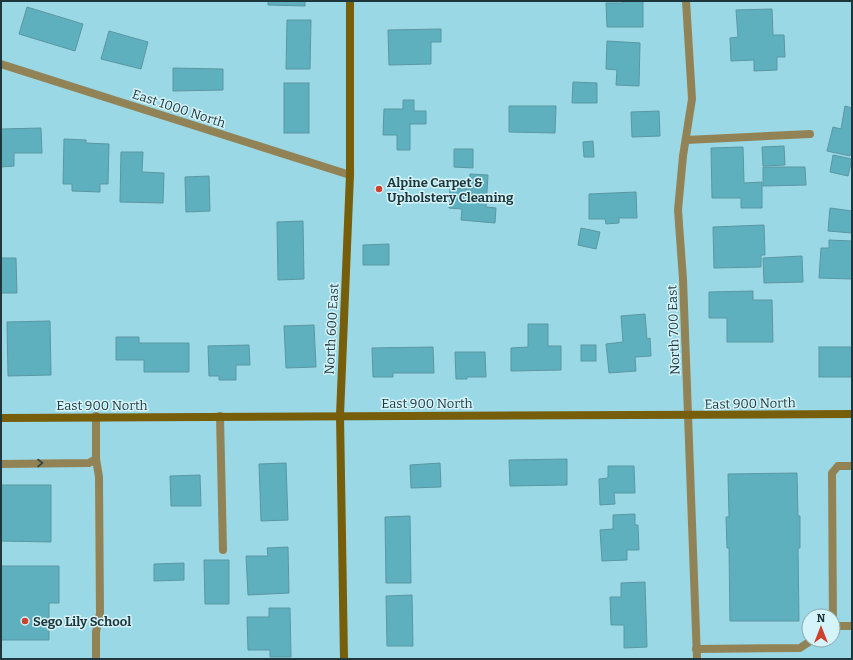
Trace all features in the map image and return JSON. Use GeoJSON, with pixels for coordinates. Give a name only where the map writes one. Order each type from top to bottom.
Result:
{"type":"FeatureCollection","features":[{"type":"Feature","properties":{"kind":"street","name":"North 600 East"},"geometry":{"type":"LineString","coordinates":[[344,659],[340,415],[350,175],[350,1]]}},
{"type":"Feature","properties":{"kind":"street","name":"North 700 East"},"geometry":{"type":"LineString","coordinates":[[686,1],[692,99],[678,210],[684,279],[687,416],[697,659]]}},
{"type":"Feature","properties":{"kind":"street","name":"East 1000 North"},"geometry":{"type":"LineString","coordinates":[[1,64],[350,175]]}},
{"type":"Feature","properties":{"kind":"street"},"geometry":{"type":"LineString","coordinates":[[686,140],[810,134]]}},
{"type":"Feature","properties":{"kind":"street","name":"East 900 North"},"geometry":{"type":"LineString","coordinates":[[1,418],[96,416],[687,416],[852,414]]}},
{"type":"Feature","properties":{"kind":"street"},"geometry":{"type":"LineString","coordinates":[[96,416],[96,459],[99,477],[100,598],[100,613],[96,632],[96,659]]}},
{"type":"Feature","properties":{"kind":"street"},"geometry":{"type":"LineString","coordinates":[[220,416],[223,550]]}},
{"type":"Feature","properties":{"kind":"street"},"geometry":{"type":"LineString","coordinates":[[1,464],[89,463],[96,459]]}},
{"type":"Feature","properties":{"kind":"street"},"geometry":{"type":"LineString","coordinates":[[833,608],[832,473],[838,466],[852,466]]}},
{"type":"Feature","properties":{"kind":"street"},"geometry":{"type":"LineString","coordinates":[[841,626],[852,626]]}},
{"type":"Feature","properties":{"kind":"street"},"geometry":{"type":"LineString","coordinates":[[696,649],[801,647]]}},
{"type":"Feature","properties":{"kind":"building"},"geometry":{"type":"Polygon","coordinates":[[[268,1],[305,1],[305,6],[268,5],[268,1]]]}},
{"type":"Feature","properties":{"kind":"building"},"geometry":{"type":"Polygon","coordinates":[[[623,1],[643,1],[643,27],[607,27],[606,3],[623,3],[623,1]]]}},
{"type":"Feature","properties":{"kind":"building"},"geometry":{"type":"Polygon","coordinates":[[[27,7],[83,24],[75,51],[19,34],[27,7]]]}},
{"type":"Feature","properties":{"kind":"building"},"geometry":{"type":"Polygon","coordinates":[[[772,9],[773,35],[784,35],[785,57],[777,57],[777,70],[754,71],[754,60],[731,61],[730,38],[738,37],[736,10],[772,9]]]}},
{"type":"Feature","properties":{"kind":"building"},"geometry":{"type":"Polygon","coordinates":[[[287,20],[311,20],[310,69],[286,69],[287,20]]]}},
{"type":"Feature","properties":{"kind":"building"},"geometry":{"type":"Polygon","coordinates":[[[441,29],[441,42],[431,42],[431,64],[389,65],[388,30],[441,29]]]}},
{"type":"Feature","properties":{"kind":"building"},"geometry":{"type":"Polygon","coordinates":[[[109,31],[148,42],[141,69],[101,59],[109,31]]]}},
{"type":"Feature","properties":{"kind":"building"},"geometry":{"type":"Polygon","coordinates":[[[607,41],[640,43],[639,86],[616,85],[617,70],[606,69],[607,41]]]}},
{"type":"Feature","properties":{"kind":"building"},"geometry":{"type":"Polygon","coordinates":[[[173,68],[223,69],[223,90],[173,91],[173,68]]]}},
{"type":"Feature","properties":{"kind":"building"},"geometry":{"type":"Polygon","coordinates":[[[573,82],[597,83],[597,103],[572,103],[573,82]]]}},
{"type":"Feature","properties":{"kind":"building"},"geometry":{"type":"Polygon","coordinates":[[[284,83],[309,83],[309,133],[284,133],[284,83]]]}},
{"type":"Feature","properties":{"kind":"building"},"geometry":{"type":"Polygon","coordinates":[[[403,100],[414,100],[414,111],[426,111],[426,124],[410,124],[410,150],[397,150],[397,135],[383,135],[384,109],[403,109],[403,100]]]}},
{"type":"Feature","properties":{"kind":"building"},"geometry":{"type":"Polygon","coordinates":[[[509,106],[556,106],[555,133],[509,132],[509,106]]]}},
{"type":"Feature","properties":{"kind":"building"},"geometry":{"type":"Polygon","coordinates":[[[845,106],[852,108],[852,151],[850,156],[827,151],[833,127],[841,129],[845,106]]]}},
{"type":"Feature","properties":{"kind":"building"},"geometry":{"type":"Polygon","coordinates":[[[659,111],[660,136],[632,137],[631,112],[659,111]]]}},
{"type":"Feature","properties":{"kind":"building"},"geometry":{"type":"Polygon","coordinates":[[[41,128],[42,153],[14,153],[14,166],[1,167],[1,129],[41,128]]]}},
{"type":"Feature","properties":{"kind":"building"},"geometry":{"type":"Polygon","coordinates":[[[64,139],[86,140],[86,143],[109,144],[108,184],[100,184],[100,192],[72,191],[72,184],[63,184],[64,139]]]}},
{"type":"Feature","properties":{"kind":"building"},"geometry":{"type":"Polygon","coordinates":[[[593,141],[594,157],[584,157],[583,142],[593,141]]]}},
{"type":"Feature","properties":{"kind":"building"},"geometry":{"type":"Polygon","coordinates":[[[784,146],[785,165],[763,166],[762,147],[784,146]]]}},
{"type":"Feature","properties":{"kind":"building"},"geometry":{"type":"Polygon","coordinates":[[[743,147],[744,183],[762,182],[762,208],[741,208],[741,198],[712,198],[711,148],[743,147]]]}},
{"type":"Feature","properties":{"kind":"building"},"geometry":{"type":"Polygon","coordinates":[[[454,149],[473,149],[473,168],[454,167],[454,149]]]}},
{"type":"Feature","properties":{"kind":"building"},"geometry":{"type":"Polygon","coordinates":[[[121,152],[143,152],[142,172],[164,173],[163,203],[120,202],[121,152]]]}},
{"type":"Feature","properties":{"kind":"building"},"geometry":{"type":"Polygon","coordinates":[[[833,155],[852,159],[848,176],[830,172],[833,155]]]}},
{"type":"Feature","properties":{"kind":"building"},"geometry":{"type":"Polygon","coordinates":[[[763,167],[805,167],[806,185],[763,186],[763,167]]]}},
{"type":"Feature","properties":{"kind":"building"},"geometry":{"type":"Polygon","coordinates":[[[470,174],[488,175],[486,207],[496,208],[495,223],[461,220],[462,209],[449,208],[450,188],[469,189],[470,174]]]}},
{"type":"Feature","properties":{"kind":"building"},"geometry":{"type":"Polygon","coordinates":[[[209,176],[210,211],[186,212],[185,177],[209,176]]]}},
{"type":"Feature","properties":{"kind":"building"},"geometry":{"type":"Polygon","coordinates":[[[636,192],[637,218],[619,218],[619,223],[606,224],[605,219],[589,219],[589,194],[636,192]]]}},
{"type":"Feature","properties":{"kind":"building"},"geometry":{"type":"Polygon","coordinates":[[[830,208],[852,211],[852,233],[828,231],[830,208]]]}},
{"type":"Feature","properties":{"kind":"building"},"geometry":{"type":"Polygon","coordinates":[[[303,221],[304,279],[278,280],[277,222],[303,221]]]}},
{"type":"Feature","properties":{"kind":"building"},"geometry":{"type":"Polygon","coordinates":[[[764,225],[765,255],[761,255],[761,267],[714,268],[713,227],[764,225]]]}},
{"type":"Feature","properties":{"kind":"building"},"geometry":{"type":"Polygon","coordinates":[[[581,228],[600,232],[596,249],[578,245],[581,228]]]}},
{"type":"Feature","properties":{"kind":"building"},"geometry":{"type":"Polygon","coordinates":[[[829,240],[852,241],[852,279],[819,278],[821,248],[829,248],[829,240]]]}},
{"type":"Feature","properties":{"kind":"building"},"geometry":{"type":"Polygon","coordinates":[[[389,244],[389,265],[363,265],[363,245],[389,244]]]}},
{"type":"Feature","properties":{"kind":"building"},"geometry":{"type":"Polygon","coordinates":[[[802,256],[803,282],[764,283],[763,258],[802,256]]]}},
{"type":"Feature","properties":{"kind":"building"},"geometry":{"type":"Polygon","coordinates":[[[1,258],[16,258],[17,293],[1,293],[1,258]]]}},
{"type":"Feature","properties":{"kind":"building"},"geometry":{"type":"Polygon","coordinates":[[[753,291],[753,300],[772,300],[773,342],[727,342],[727,318],[709,318],[709,292],[753,291]]]}},
{"type":"Feature","properties":{"kind":"building"},"geometry":{"type":"Polygon","coordinates":[[[645,314],[647,339],[650,338],[651,356],[635,357],[636,371],[609,373],[606,344],[623,342],[621,316],[645,314]]]}},
{"type":"Feature","properties":{"kind":"building"},"geometry":{"type":"Polygon","coordinates":[[[50,321],[51,375],[8,376],[7,322],[50,321]]]}},
{"type":"Feature","properties":{"kind":"building"},"geometry":{"type":"Polygon","coordinates":[[[528,324],[548,324],[548,346],[561,346],[561,370],[511,371],[511,348],[528,347],[528,324]]]}},
{"type":"Feature","properties":{"kind":"building"},"geometry":{"type":"Polygon","coordinates":[[[314,325],[316,367],[286,368],[284,326],[314,325]]]}},
{"type":"Feature","properties":{"kind":"building"},"geometry":{"type":"Polygon","coordinates":[[[116,337],[139,337],[139,343],[189,343],[189,372],[144,372],[144,360],[116,360],[116,337]]]}},
{"type":"Feature","properties":{"kind":"building"},"geometry":{"type":"Polygon","coordinates":[[[249,345],[250,365],[236,365],[236,380],[219,380],[219,376],[209,376],[208,346],[249,345]]]}},
{"type":"Feature","properties":{"kind":"building"},"geometry":{"type":"Polygon","coordinates":[[[581,345],[596,345],[596,361],[581,361],[581,345]]]}},
{"type":"Feature","properties":{"kind":"building"},"geometry":{"type":"Polygon","coordinates":[[[433,347],[434,373],[393,373],[393,377],[373,377],[372,348],[433,347]]]}},
{"type":"Feature","properties":{"kind":"building"},"geometry":{"type":"Polygon","coordinates":[[[819,347],[852,347],[852,377],[819,377],[819,347]]]}},
{"type":"Feature","properties":{"kind":"building"},"geometry":{"type":"Polygon","coordinates":[[[455,352],[485,352],[486,377],[467,377],[467,379],[456,379],[455,352]]]}},
{"type":"Feature","properties":{"kind":"building"},"geometry":{"type":"Polygon","coordinates":[[[567,459],[567,485],[510,486],[509,460],[567,459]]]}},
{"type":"Feature","properties":{"kind":"building"},"geometry":{"type":"Polygon","coordinates":[[[286,463],[288,520],[261,521],[259,464],[286,463]]]}},
{"type":"Feature","properties":{"kind":"building"},"geometry":{"type":"Polygon","coordinates":[[[440,463],[441,487],[411,488],[410,465],[440,463]]]}},
{"type":"Feature","properties":{"kind":"building"},"geometry":{"type":"Polygon","coordinates":[[[608,466],[634,466],[635,493],[614,493],[615,504],[600,505],[599,479],[608,478],[608,466]]]}},
{"type":"Feature","properties":{"kind":"building"},"geometry":{"type":"Polygon","coordinates":[[[797,473],[798,516],[800,516],[800,548],[798,548],[799,621],[730,621],[729,548],[727,548],[726,517],[729,517],[728,474],[797,473]]]}},
{"type":"Feature","properties":{"kind":"building"},"geometry":{"type":"Polygon","coordinates":[[[200,475],[201,506],[171,506],[170,476],[200,475]]]}},
{"type":"Feature","properties":{"kind":"building"},"geometry":{"type":"Polygon","coordinates":[[[1,485],[51,485],[51,542],[1,541],[1,485]]]}},
{"type":"Feature","properties":{"kind":"building"},"geometry":{"type":"Polygon","coordinates":[[[635,514],[635,525],[638,525],[639,550],[627,550],[627,560],[602,561],[600,530],[613,529],[613,515],[635,514]]]}},
{"type":"Feature","properties":{"kind":"building"},"geometry":{"type":"Polygon","coordinates":[[[410,516],[411,583],[386,583],[385,517],[410,516]]]}},
{"type":"Feature","properties":{"kind":"building"},"geometry":{"type":"Polygon","coordinates":[[[288,547],[289,593],[248,595],[246,556],[268,556],[267,548],[288,547]]]}},
{"type":"Feature","properties":{"kind":"building"},"geometry":{"type":"Polygon","coordinates":[[[204,560],[229,560],[229,604],[205,604],[204,560]]]}},
{"type":"Feature","properties":{"kind":"building"},"geometry":{"type":"Polygon","coordinates":[[[184,563],[184,580],[154,581],[154,564],[184,563]]]}},
{"type":"Feature","properties":{"kind":"building","name":"Sego Lily School"},"geometry":{"type":"Polygon","coordinates":[[[1,566],[59,566],[59,603],[49,603],[49,640],[1,640],[1,566]]]}},
{"type":"Feature","properties":{"kind":"building"},"geometry":{"type":"Polygon","coordinates":[[[645,582],[647,647],[624,648],[624,625],[611,625],[610,597],[621,597],[621,583],[645,582]]]}},
{"type":"Feature","properties":{"kind":"building"},"geometry":{"type":"Polygon","coordinates":[[[412,595],[413,646],[387,646],[386,596],[412,595]]]}},
{"type":"Feature","properties":{"kind":"building"},"geometry":{"type":"Polygon","coordinates":[[[269,608],[290,608],[291,657],[270,657],[270,650],[248,650],[247,617],[269,617],[269,608]]]}},
{"type":"Feature","properties":{"kind":"place","name":"Alpine Carpet & Upholstery Cleaning"},"geometry":{"type":"Point","coordinates":[379,189]}},
{"type":"Feature","properties":{"kind":"place","name":"Sego Lily School"},"geometry":{"type":"Point","coordinates":[25,621]}}]}
